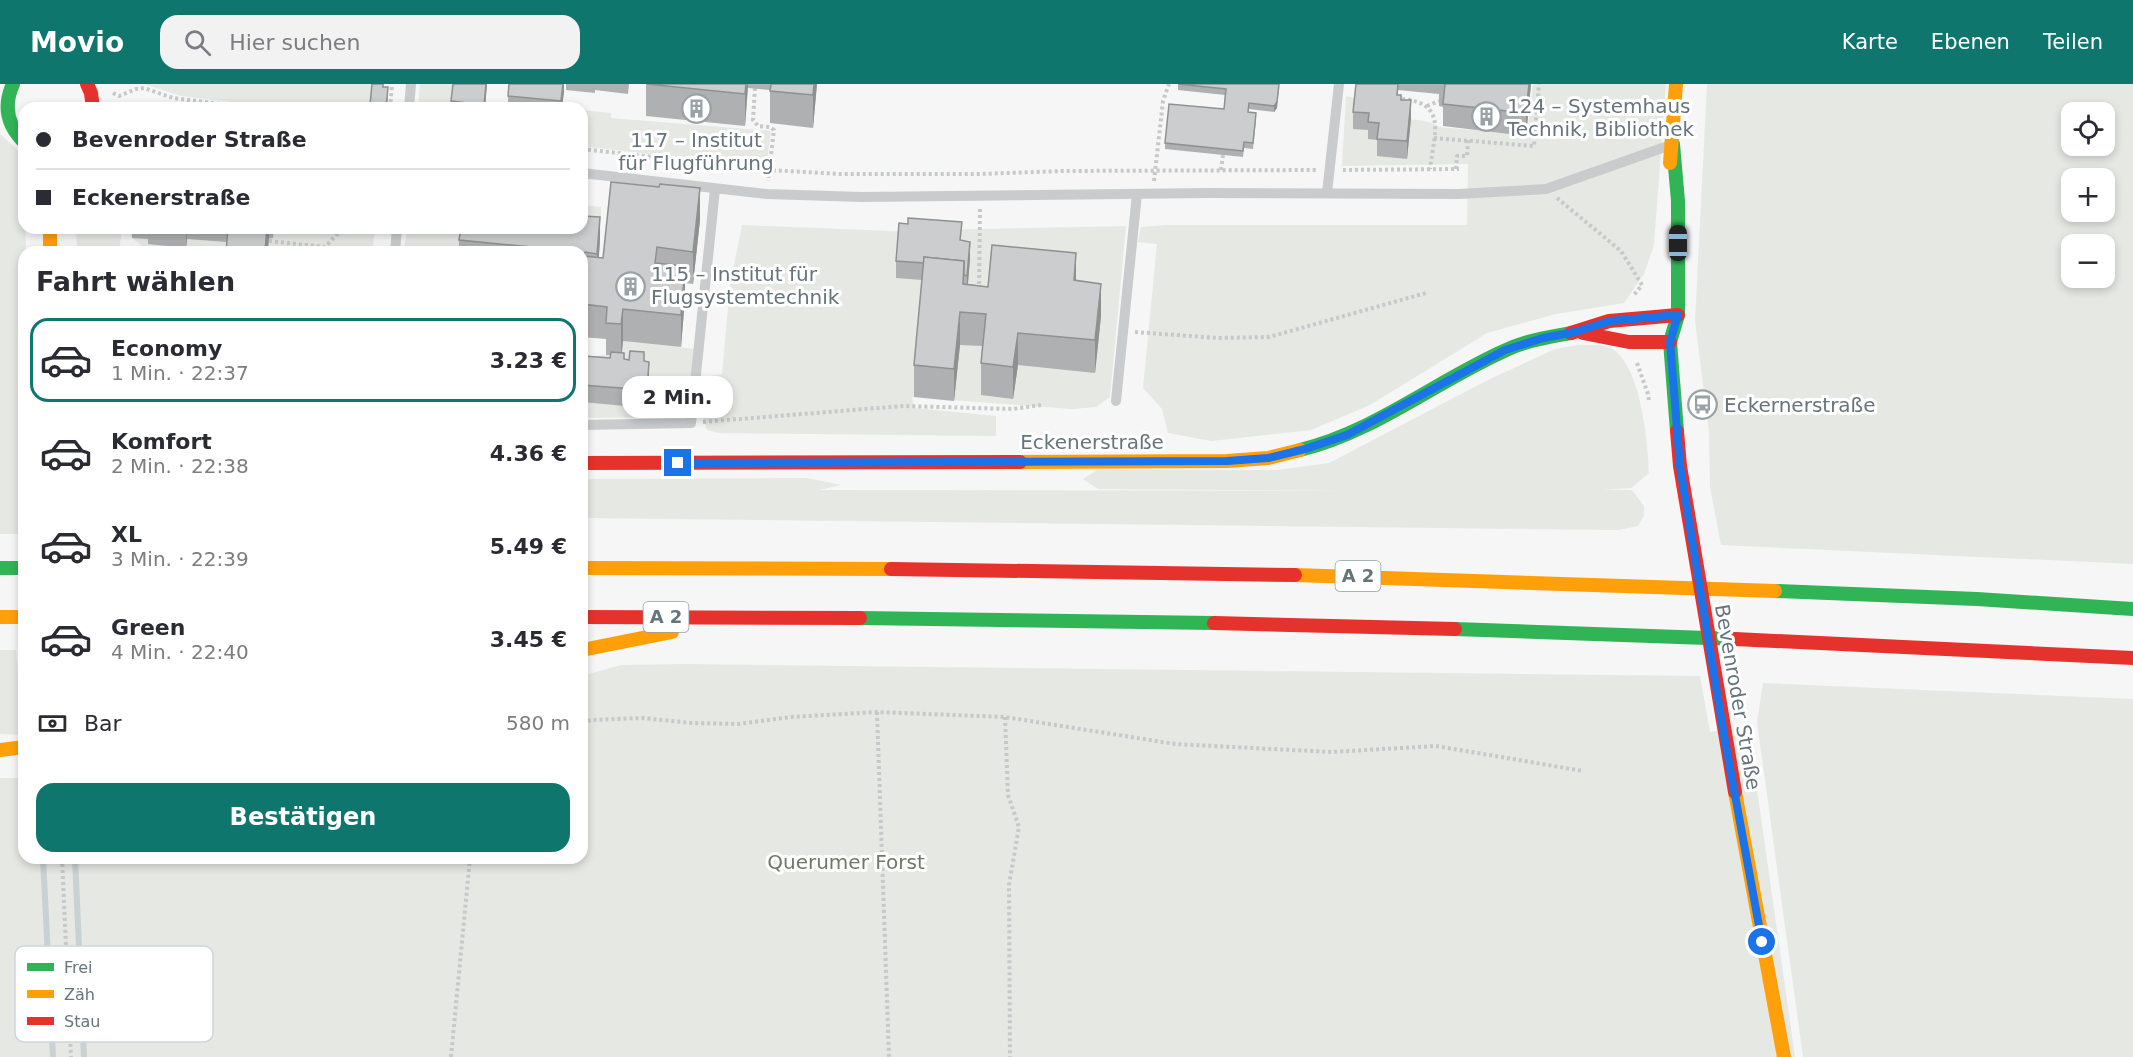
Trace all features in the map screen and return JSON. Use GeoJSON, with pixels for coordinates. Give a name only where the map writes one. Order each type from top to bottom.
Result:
{"type":"FeatureCollection","features":[{"type":"Feature","properties":{"kind":"main road"},"geometry":{"type":"LineString","coordinates":[[87,84],[92,102]]}},
{"type":"Feature","properties":{"kind":"main road"},"geometry":{"type":"LineString","coordinates":[[1663,202],[1673,144],[1676,84]]}},
{"type":"Feature","properties":{"kind":"main road"},"geometry":{"type":"LineString","coordinates":[[8,88],[5,123],[18,136]]}},
{"type":"Feature","properties":{"kind":"main road"},"geometry":{"type":"LineString","coordinates":[[1670,342],[1678,315],[1678,201],[1673,144]]}},
{"type":"Feature","properties":{"kind":"main road"},"geometry":{"type":"LineString","coordinates":[[1659,311],[1663,331],[1670,342]]}},
{"type":"Feature","properties":{"kind":"main road","name":"Eckenerstraße"},"geometry":{"type":"LineString","coordinates":[[588,463],[1215,461],[1268,458],[1347,435],[1505,350],[1610,321],[1659,311],[1678,315]]}},
{"type":"Feature","properties":{"kind":"main road","name":"Eckenerstraße"},"geometry":{"type":"LineString","coordinates":[[1575,332],[1629,342],[1670,342]]}},
{"type":"Feature","properties":{"kind":"main road","name":"Bevenroder Straße"},"geometry":{"type":"LineString","coordinates":[[1670,342],[1686,513],[1724,735],[1784,1057]]}},
{"type":"Feature","properties":{"kind":"main road"},"geometry":{"type":"LineString","coordinates":[[0,568],[18,568]]}},
{"type":"Feature","properties":{"kind":"main road","name":"A 2"},"geometry":{"type":"LineString","coordinates":[[588,568],[961,569],[1368,576],[1977,599],[2133,609]]}},
{"type":"Feature","properties":{"kind":"main road"},"geometry":{"type":"LineString","coordinates":[[0,617],[18,617]]}},
{"type":"Feature","properties":{"kind":"main road","name":"A 2"},"geometry":{"type":"LineString","coordinates":[[588,617],[750,617],[1368,626],[1681,636],[2133,658]]}},
{"type":"Feature","properties":{"kind":"main road"},"geometry":{"type":"LineString","coordinates":[[588,649],[750,617]]}},
{"type":"Feature","properties":{"kind":"main road"},"geometry":{"type":"LineString","coordinates":[[0,750],[18,748]]}},
{"type":"Feature","properties":{"kind":"lane"},"geometry":{"type":"LineString","coordinates":[[410,102],[411,84]]}},
{"type":"Feature","properties":{"kind":"lane"},"geometry":{"type":"LineString","coordinates":[[1327,193],[1339,84]]}},
{"type":"Feature","properties":{"kind":"lane"},"geometry":{"type":"LineString","coordinates":[[588,174],[767,194],[862,197],[1459,194],[1546,189],[1673,144]]}},
{"type":"Feature","properties":{"kind":"lane"},"geometry":{"type":"LineString","coordinates":[[588,425],[691,423],[715,189]]}},
{"type":"Feature","properties":{"kind":"lane"},"geometry":{"type":"LineString","coordinates":[[1116,400],[1137,194]]}},
{"type":"Feature","properties":{"kind":"path"},"geometry":{"type":"LineString","coordinates":[[390,102],[392,84]]}},
{"type":"Feature","properties":{"kind":"path"},"geometry":{"type":"LineString","coordinates":[[1153,194],[1163,101],[1169,84]]}},
{"type":"Feature","properties":{"kind":"path"},"geometry":{"type":"LineString","coordinates":[[1434,138],[1534,146],[1539,84]]}},
{"type":"Feature","properties":{"kind":"path"},"geometry":{"type":"LineString","coordinates":[[111,92],[119,96],[144,88],[173,98],[205,102]]}},
{"type":"Feature","properties":{"kind":"path"},"geometry":{"type":"LineString","coordinates":[[755,88],[753,120],[758,126],[770,127],[774,130],[767,194]]}},
{"type":"Feature","properties":{"kind":"path"},"geometry":{"type":"LineString","coordinates":[[1390,97],[1414,99],[1427,106],[1435,120],[1430,169]]}},
{"type":"Feature","properties":{"kind":"path"},"geometry":{"type":"LineString","coordinates":[[1408,106],[1414,99]]}},
{"type":"Feature","properties":{"kind":"path"},"geometry":{"type":"LineString","coordinates":[[1427,106],[1439,101]]}},
{"type":"Feature","properties":{"kind":"path"},"geometry":{"type":"LineString","coordinates":[[588,150],[769,170],[883,175],[1457,169],[1456,156],[1467,156],[1468,140]]}},
{"type":"Feature","properties":{"kind":"path"},"geometry":{"type":"LineString","coordinates":[[1221,170],[1223,155]]}},
{"type":"Feature","properties":{"kind":"path"},"geometry":{"type":"LineString","coordinates":[[1546,189],[1621,251],[1642,285]]}},
{"type":"Feature","properties":{"kind":"path"},"geometry":{"type":"LineString","coordinates":[[980,197],[978,229],[980,296]]}},
{"type":"Feature","properties":{"kind":"path"},"geometry":{"type":"LineString","coordinates":[[327,246],[338,234]]}},
{"type":"Feature","properties":{"kind":"path"},"geometry":{"type":"LineString","coordinates":[[268,241],[299,246]]}},
{"type":"Feature","properties":{"kind":"path"},"geometry":{"type":"LineString","coordinates":[[1123,331],[1218,338],[1269,337],[1426,293]]}},
{"type":"Feature","properties":{"kind":"path"},"geometry":{"type":"LineString","coordinates":[[1632,355],[1648,393],[1649,405]]}},
{"type":"Feature","properties":{"kind":"path"},"geometry":{"type":"LineString","coordinates":[[691,423],[903,406],[1013,409],[1041,405]]}},
{"type":"Feature","properties":{"kind":"path"},"geometry":{"type":"LineString","coordinates":[[877,712],[890,1057]]}},
{"type":"Feature","properties":{"kind":"path"},"geometry":{"type":"LineString","coordinates":[[588,721],[642,718],[692,723],[738,724],[791,717],[877,712],[1005,717],[1175,744],[1331,752],[1436,746],[1582,771]]}},
{"type":"Feature","properties":{"kind":"path"},"geometry":{"type":"LineString","coordinates":[[1005,717],[1008,795],[1019,827],[1009,885],[1010,1057]]}},
{"type":"Feature","properties":{"kind":"path"},"geometry":{"type":"LineString","coordinates":[[62,864],[66,946]]}},
{"type":"Feature","properties":{"kind":"path"},"geometry":{"type":"LineString","coordinates":[[451,1057],[469,864]]}},
{"type":"Feature","properties":{"kind":"path"},"geometry":{"type":"LineString","coordinates":[[70,1042],[71,1057]]}},
{"type":"Feature","properties":{"kind":"green space"},"geometry":{"type":"Polygon","coordinates":[[[144,84],[373,84],[371,102],[231,102],[181,96],[144,84]]]}},
{"type":"Feature","properties":{"kind":"green space"},"geometry":{"type":"Polygon","coordinates":[[[420,84],[454,84],[452,102],[418,102],[420,84]]]}},
{"type":"Feature","properties":{"kind":"green space"},"geometry":{"type":"Polygon","coordinates":[[[1533,84],[1666,84],[1654,245],[1644,274],[1624,303],[1556,314],[1487,333],[1370,405],[1311,430],[1211,441],[1168,433],[1162,409],[1143,388],[1157,244],[1138,242],[1141,227],[1167,225],[1467,225],[1468,164],[1342,166],[1346,96],[1394,116],[1428,122],[1439,127],[1527,135],[1533,84]]]}},
{"type":"Feature","properties":{"kind":"green space"},"geometry":{"type":"Polygon","coordinates":[[[1707,84],[2133,84],[2133,564],[1721,545],[1710,487],[1709,432],[1695,321],[1707,84]]]}},
{"type":"Feature","properties":{"kind":"green space"},"geometry":{"type":"Polygon","coordinates":[[[588,111],[611,113],[611,118],[771,131],[766,168],[588,147],[588,111]]]}},
{"type":"Feature","properties":{"kind":"green space"},"geometry":{"type":"Polygon","coordinates":[[[0,134],[18,150],[18,234],[26,234],[26,246],[18,246],[18,534],[0,534],[0,134]]]}},
{"type":"Feature","properties":{"kind":"green space"},"geometry":{"type":"Polygon","coordinates":[[[588,206],[601,207],[600,240],[588,251],[588,246],[404,246],[407,234],[588,234],[588,206]]]}},
{"type":"Feature","properties":{"kind":"green space"},"geometry":{"type":"Polygon","coordinates":[[[742,225],[892,231],[1126,226],[1110,397],[1096,407],[1072,409],[912,397],[914,408],[996,416],[996,436],[719,433],[707,430],[702,414],[705,377],[722,374],[730,286],[742,225]]]}},
{"type":"Feature","properties":{"kind":"green space"},"geometry":{"type":"Polygon","coordinates":[[[76,234],[121,234],[120,246],[77,246],[76,234]]]}},
{"type":"Feature","properties":{"kind":"green space"},"geometry":{"type":"Polygon","coordinates":[[[130,234],[374,234],[373,246],[142,246],[130,234]]]}},
{"type":"Feature","properties":{"kind":"green space"},"geometry":{"type":"Polygon","coordinates":[[[623,341],[695,349],[688,401],[682,410],[666,417],[588,418],[588,356],[606,355],[623,341]]]}},
{"type":"Feature","properties":{"kind":"green space"},"geometry":{"type":"Polygon","coordinates":[[[1579,345],[1608,347],[1621,357],[1629,370],[1641,405],[1649,473],[1631,488],[1601,490],[1632,490],[1644,506],[1644,516],[1638,526],[1619,530],[588,518],[588,479],[807,478],[841,485],[819,490],[1361,491],[1098,489],[1083,479],[1097,470],[1277,470],[1329,463],[1488,380],[1555,349],[1579,345]]]}},
{"type":"Feature","properties":{"kind":"green space"},"geometry":{"type":"Polygon","coordinates":[[[0,650],[16,650],[18,735],[0,734],[0,650]]]}},
{"type":"Feature","properties":{"kind":"green space","name":"Querumer Forst"},"geometry":{"type":"Polygon","coordinates":[[[621,665],[1700,676],[1710,732],[1748,726],[1795,1057],[0,1057],[0,778],[18,778],[18,864],[588,864],[588,674],[621,665]]]}},
{"type":"Feature","properties":{"kind":"green space"},"geometry":{"type":"Polygon","coordinates":[[[1763,683],[2133,699],[2133,1057],[1803,1057],[1757,722],[1763,683]]]}},
{"type":"Feature","properties":{"kind":"building"},"geometry":{"type":"Polygon","coordinates":[[[372,84],[383,84],[383,87],[388,87],[387,102],[370,102],[372,84]]]}},
{"type":"Feature","properties":{"kind":"building"},"geometry":{"type":"Polygon","coordinates":[[[453,84],[486,84],[484,102],[451,101],[453,84]]]}},
{"type":"Feature","properties":{"kind":"building"},"geometry":{"type":"Polygon","coordinates":[[[509,84],[563,84],[561,101],[508,96],[509,84]]]}},
{"type":"Feature","properties":{"kind":"building"},"geometry":{"type":"Polygon","coordinates":[[[647,84],[746,84],[745,94],[647,84]]]}},
{"type":"Feature","properties":{"kind":"building"},"geometry":{"type":"Polygon","coordinates":[[[771,84],[814,84],[813,95],[770,91],[771,84]]]}},
{"type":"Feature","properties":{"kind":"building"},"geometry":{"type":"Polygon","coordinates":[[[1178,84],[1279,84],[1277,102],[1274,106],[1249,103],[1248,112],[1256,113],[1253,143],[1244,142],[1243,151],[1165,143],[1169,104],[1224,109],[1226,89],[1178,84]]]}},
{"type":"Feature","properties":{"kind":"building"},"geometry":{"type":"Polygon","coordinates":[[[1356,84],[1398,84],[1397,95],[1401,95],[1401,100],[1411,100],[1407,141],[1377,139],[1379,123],[1368,122],[1369,113],[1353,112],[1356,84]]]}},
{"type":"Feature","properties":{"kind":"building"},"geometry":{"type":"Polygon","coordinates":[[[1445,84],[1529,84],[1526,113],[1443,104],[1445,84]]]}},
{"type":"Feature","properties":{"kind":"building","name":"115 – Institut für Flugsystemtechnik"},"geometry":{"type":"Polygon","coordinates":[[[611,182],[700,188],[693,252],[657,247],[655,263],[685,266],[681,315],[623,309],[621,324],[606,323],[607,307],[588,305],[588,256],[603,258],[611,182]]]}},
{"type":"Feature","properties":{"kind":"building"},"geometry":{"type":"Polygon","coordinates":[[[588,216],[600,217],[597,254],[588,252],[588,246],[521,246],[459,240],[460,234],[588,234],[588,216]]]}},
{"type":"Feature","properties":{"kind":"building"},"geometry":{"type":"Polygon","coordinates":[[[908,218],[962,222],[960,240],[970,242],[967,276],[964,275],[964,261],[924,257],[924,263],[896,261],[899,223],[908,224],[908,218]]]}},
{"type":"Feature","properties":{"kind":"building"},"geometry":{"type":"Polygon","coordinates":[[[228,234],[266,234],[266,246],[226,246],[228,234]]]}},
{"type":"Feature","properties":{"kind":"building"},"geometry":{"type":"Polygon","coordinates":[[[992,245],[1076,253],[1074,280],[1101,284],[1095,340],[1018,333],[1013,367],[981,363],[986,314],[960,312],[954,369],[914,365],[924,257],[964,261],[963,284],[988,287],[992,245]]]}},
{"type":"Feature","properties":{"kind":"building"},"geometry":{"type":"Polygon","coordinates":[[[630,351],[644,352],[644,361],[649,362],[647,390],[588,385],[588,356],[610,358],[611,352],[624,353],[624,359],[629,360],[630,351]]]}},
{"type":"Feature","properties":{"kind":"waterway"},"geometry":{"type":"LineString","coordinates":[[43,864],[47,946]]}},
{"type":"Feature","properties":{"kind":"waterway"},"geometry":{"type":"LineString","coordinates":[[75,864],[79,946]]}},
{"type":"Feature","properties":{"kind":"waterway"},"geometry":{"type":"LineString","coordinates":[[52,1042],[53,1057]]}},
{"type":"Feature","properties":{"kind":"waterway"},"geometry":{"type":"LineString","coordinates":[[83,1042],[84,1057]]}},
{"type":"Feature","properties":{"kind":"traffic: fast"},"geometry":{"type":"LineString","coordinates":[[13,84],[8,100],[8,115],[18,136]]}},
{"type":"Feature","properties":{"kind":"traffic: fast"},"geometry":{"type":"LineString","coordinates":[[1673,144],[1678,201],[1678,315],[1670,342],[1677,431]]}},
{"type":"Feature","properties":{"kind":"traffic: fast"},"geometry":{"type":"LineString","coordinates":[[1300,450],[1327,442],[1379,419],[1478,363],[1512,348],[1536,340],[1571,333]]}},
{"type":"Feature","properties":{"kind":"traffic: fast"},"geometry":{"type":"LineString","coordinates":[[0,568],[18,568]]}},
{"type":"Feature","properties":{"kind":"traffic: fast"},"geometry":{"type":"LineString","coordinates":[[1775,591],[1977,599],[2133,609]]}},
{"type":"Feature","properties":{"kind":"traffic: fast"},"geometry":{"type":"LineString","coordinates":[[860,618],[1214,623]]}},
{"type":"Feature","properties":{"kind":"traffic: fast"},"geometry":{"type":"LineString","coordinates":[[1455,629],[1735,639]]}},
{"type":"Feature","properties":{"kind":"traffic: slow"},"geometry":{"type":"LineString","coordinates":[[1670,163],[1676,84]]}},
{"type":"Feature","properties":{"kind":"traffic: slow"},"geometry":{"type":"LineString","coordinates":[[50,234],[50,246]]}},
{"type":"Feature","properties":{"kind":"traffic: slow"},"geometry":{"type":"LineString","coordinates":[[1020,462],[1227,461],[1268,458],[1300,450]]}},
{"type":"Feature","properties":{"kind":"traffic: slow"},"geometry":{"type":"LineString","coordinates":[[588,568],[891,569]]}},
{"type":"Feature","properties":{"kind":"traffic: slow"},"geometry":{"type":"LineString","coordinates":[[1295,575],[1775,591]]}},
{"type":"Feature","properties":{"kind":"traffic: slow"},"geometry":{"type":"LineString","coordinates":[[0,617],[18,617]]}},
{"type":"Feature","properties":{"kind":"traffic: slow"},"geometry":{"type":"LineString","coordinates":[[588,649],[672,632]]}},
{"type":"Feature","properties":{"kind":"traffic: slow"},"geometry":{"type":"LineString","coordinates":[[0,750],[18,748]]}},
{"type":"Feature","properties":{"kind":"traffic: slow"},"geometry":{"type":"LineString","coordinates":[[1735,792],[1784,1057]]}},
{"type":"Feature","properties":{"kind":"traffic: jam"},"geometry":{"type":"LineString","coordinates":[[87,84],[92,102]]}},
{"type":"Feature","properties":{"kind":"traffic: jam"},"geometry":{"type":"LineString","coordinates":[[1571,333],[1609,321],[1678,315]]}},
{"type":"Feature","properties":{"kind":"traffic: jam"},"geometry":{"type":"LineString","coordinates":[[1583,333],[1629,342],[1670,342]]}},
{"type":"Feature","properties":{"kind":"traffic: jam"},"geometry":{"type":"LineString","coordinates":[[1677,431],[1680,466],[1735,792]]}},
{"type":"Feature","properties":{"kind":"traffic: jam"},"geometry":{"type":"LineString","coordinates":[[588,463],[1020,462]]}},
{"type":"Feature","properties":{"kind":"traffic: jam"},"geometry":{"type":"LineString","coordinates":[[891,569],[1295,575]]}},
{"type":"Feature","properties":{"kind":"traffic: jam"},"geometry":{"type":"LineString","coordinates":[[588,617],[860,618]]}},
{"type":"Feature","properties":{"kind":"traffic: jam"},"geometry":{"type":"LineString","coordinates":[[1214,623],[1455,629]]}},
{"type":"Feature","properties":{"kind":"traffic: jam"},"geometry":{"type":"LineString","coordinates":[[1735,639],[2133,658]]}},
{"type":"Feature","properties":{"kind":"place","name":"117 – Institut für Flugführung"},"geometry":{"type":"Point","coordinates":[696,109]}},
{"type":"Feature","properties":{"kind":"place","name":"124 – Systemhaus Technik, Bibliothek"},"geometry":{"type":"Point","coordinates":[1486,117]}},
{"type":"Feature","properties":{"kind":"place","name":"115 – Institut für Flugsystemtechnik"},"geometry":{"type":"Point","coordinates":[630,286]}},
{"type":"Feature","properties":{"kind":"place","name":"Eckernerstraße"},"geometry":{"type":"Point","coordinates":[1703,405]}},
{"type":"Feature","properties":{"kind":"route"},"geometry":{"type":"LineString","coordinates":[[678,463],[1227,461],[1268,458],[1347,435],[1505,350],[1610,321],[1678,315],[1670,342],[1686,513],[1762,942]]}}]}
